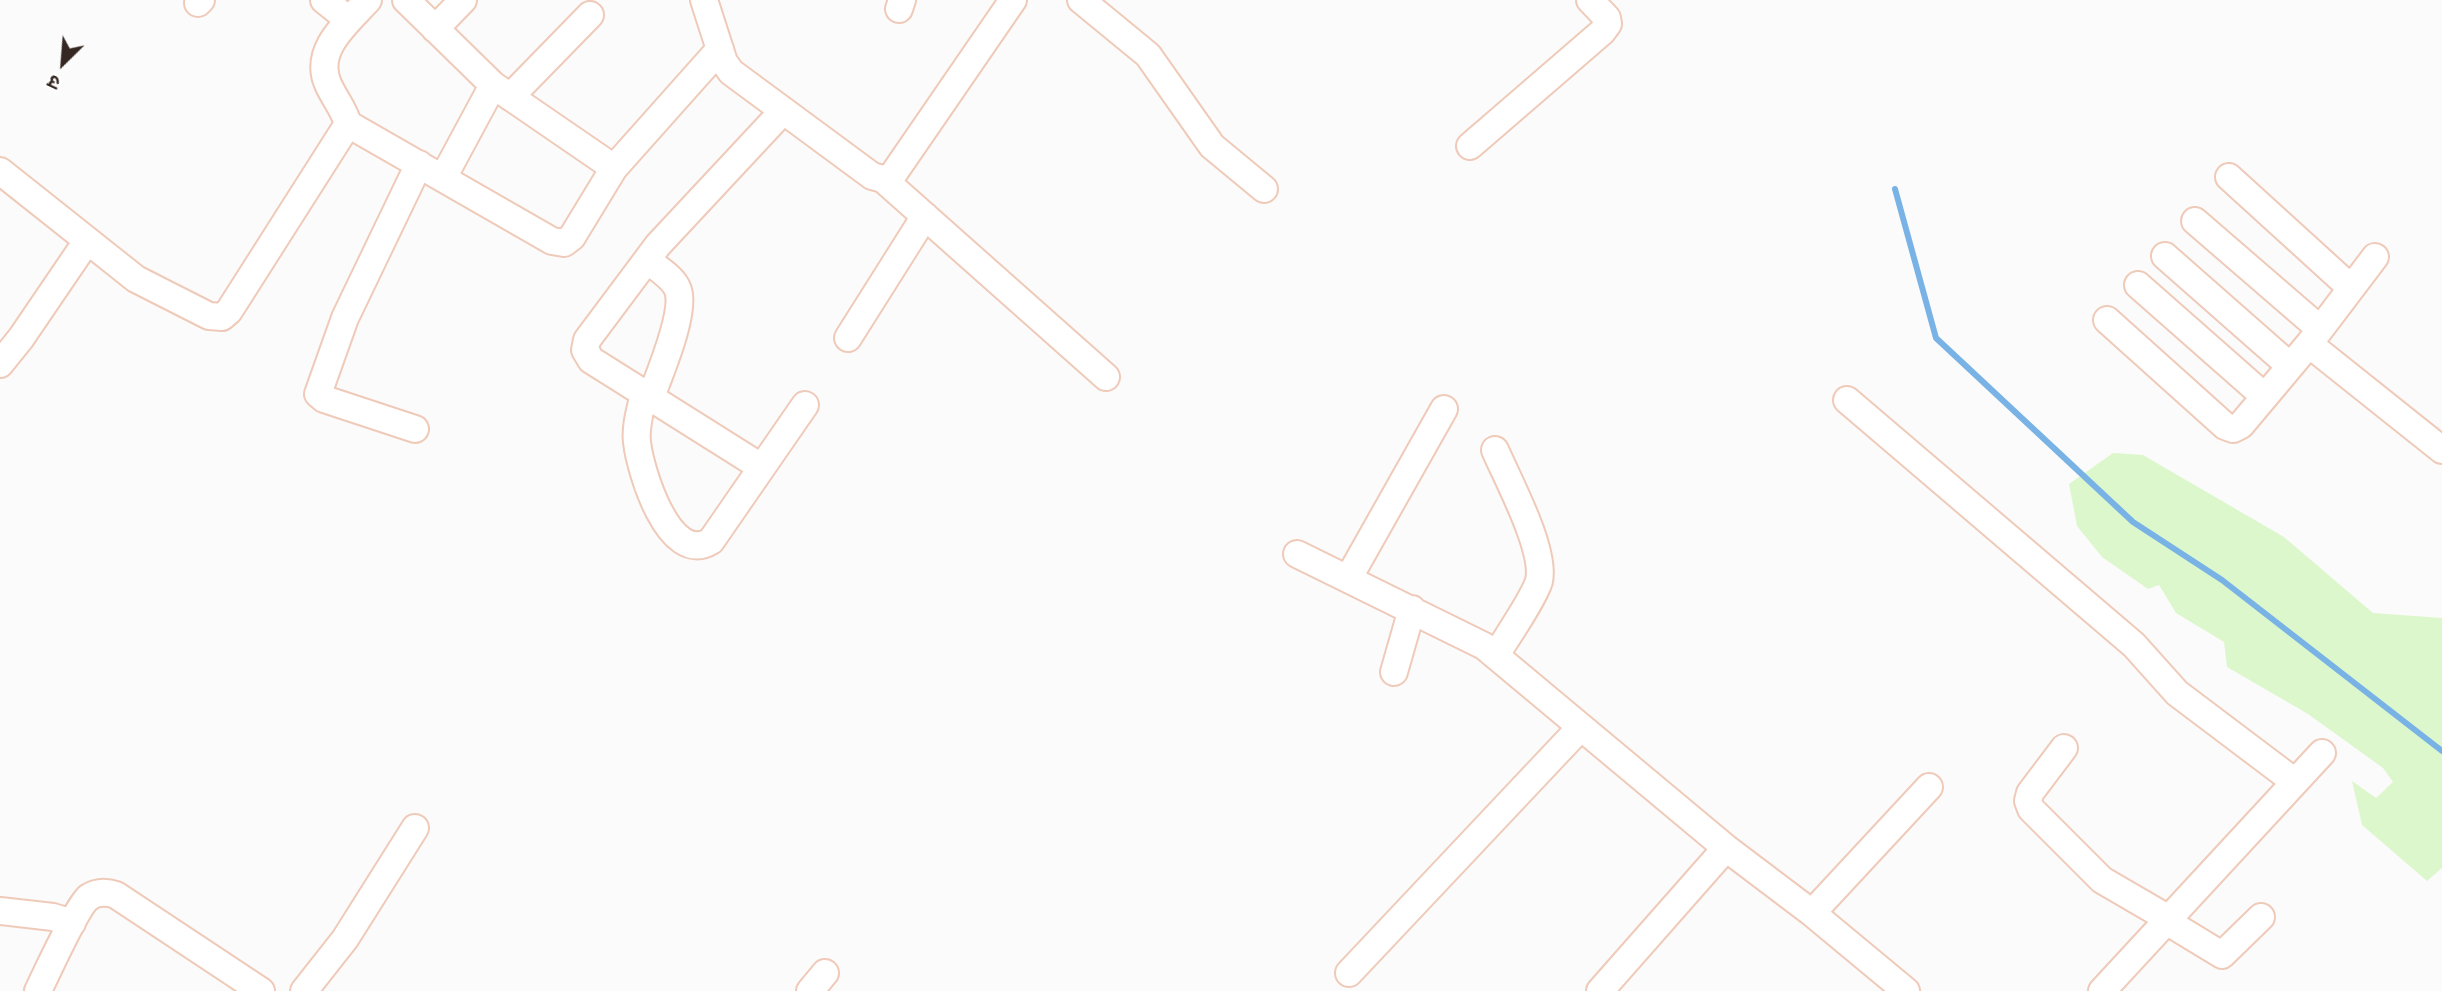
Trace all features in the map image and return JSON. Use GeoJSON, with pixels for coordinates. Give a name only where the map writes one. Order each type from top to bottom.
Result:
{"type":"FeatureCollection","features":[{"type":"Feature","properties":{"kind":"street"},"geometry":{"type":"LineString","coordinates":[[324,0],[349,20]]}},
{"type":"Feature","properties":{"kind":"street"},"geometry":{"type":"LineString","coordinates":[[368,0],[329,44],[324,57],[324,73],[328,86],[345,113],[348,124],[552,241],[564,243],[572,237],[614,168],[720,49]]}},
{"type":"Feature","properties":{"kind":"street"},"geometry":{"type":"LineString","coordinates":[[406,0],[501,91],[614,168]]}},
{"type":"Feature","properties":{"kind":"street"},"geometry":{"type":"LineString","coordinates":[[435,29],[463,0]]}},
{"type":"Feature","properties":{"kind":"street"},"geometry":{"type":"LineString","coordinates":[[704,0],[724,62],[732,72],[873,176],[883,179],[1106,377]]}},
{"type":"Feature","properties":{"kind":"street"},"geometry":{"type":"LineString","coordinates":[[883,179],[892,176],[1013,0]]}},
{"type":"Feature","properties":{"kind":"street"},"geometry":{"type":"LineString","coordinates":[[1081,0],[1148,55],[1212,146],[1264,190]]}},
{"type":"Feature","properties":{"kind":"street"},"geometry":{"type":"LineString","coordinates":[[1470,146],[1602,32],[1608,24],[1607,18],[1590,0]]}},
{"type":"Feature","properties":{"kind":"street"},"geometry":{"type":"LineString","coordinates":[[443,178],[501,91],[590,15]]}},
{"type":"Feature","properties":{"kind":"street"},"geometry":{"type":"LineString","coordinates":[[761,467],[591,360],[585,350],[587,340],[658,245],[783,111]]}},
{"type":"Feature","properties":{"kind":"street"},"geometry":{"type":"LineString","coordinates":[[3,180],[136,279],[209,316],[222,317],[229,312],[348,124]]}},
{"type":"Feature","properties":{"kind":"street"},"geometry":{"type":"LineString","coordinates":[[415,429],[324,399],[318,394],[345,318],[419,164]]}},
{"type":"Feature","properties":{"kind":"street"},"geometry":{"type":"LineString","coordinates":[[2229,177],[2351,288]]}},
{"type":"Feature","properties":{"kind":"street"},"geometry":{"type":"LineString","coordinates":[[848,338],[925,216]]}},
{"type":"Feature","properties":{"kind":"street"},"geometry":{"type":"LineString","coordinates":[[2195,221],[2315,336],[2442,450]]}},
{"type":"Feature","properties":{"kind":"street"},"geometry":{"type":"LineString","coordinates":[[0,364],[21,338],[87,240]]}},
{"type":"Feature","properties":{"kind":"street"},"geometry":{"type":"LineString","coordinates":[[2165,256],[2290,366]]}},
{"type":"Feature","properties":{"kind":"street"},"geometry":{"type":"LineString","coordinates":[[2107,320],[2225,426],[2233,429],[2241,425],[2315,336],[2375,257]]}},
{"type":"Feature","properties":{"kind":"street"},"geometry":{"type":"LineString","coordinates":[[647,260],[672,281],[678,288],[680,298],[672,341],[638,425],[639,449],[660,515],[671,531],[693,545],[705,545],[711,541],[805,405]]}},
{"type":"Feature","properties":{"kind":"street"},"geometry":{"type":"LineString","coordinates":[[2138,285],[2264,396]]}},
{"type":"Feature","properties":{"kind":"street"},"geometry":{"type":"LineString","coordinates":[[1846,400],[2134,645],[2177,693],[2295,782]]}},
{"type":"Feature","properties":{"kind":"street"},"geometry":{"type":"LineString","coordinates":[[1348,579],[1444,409]]}},
{"type":"Feature","properties":{"kind":"street"},"geometry":{"type":"LineString","coordinates":[[1495,450],[1541,566],[1538,583],[1496,655]]}},
{"type":"Feature","properties":{"kind":"street"},"geometry":{"type":"LineString","coordinates":[[1297,554],[1470,638],[1496,655],[1726,848],[1906,991]]}},
{"type":"Feature","properties":{"kind":"street"},"geometry":{"type":"LineString","coordinates":[[1394,672],[1412,609]]}},
{"type":"Feature","properties":{"kind":"street"},"geometry":{"type":"LineString","coordinates":[[1349,973],[1580,728]]}},
{"type":"Feature","properties":{"kind":"street"},"geometry":{"type":"LineString","coordinates":[[2064,748],[2030,793],[2028,801],[2031,810],[2102,880],[2222,956],[2261,917]]}},
{"type":"Feature","properties":{"kind":"street"},"geometry":{"type":"LineString","coordinates":[[2102,991],[2322,752]]}},
{"type":"Feature","properties":{"kind":"street"},"geometry":{"type":"LineString","coordinates":[[1812,914],[1929,787]]}},
{"type":"Feature","properties":{"kind":"street"},"geometry":{"type":"LineString","coordinates":[[304,991],[345,939],[415,828]]}},
{"type":"Feature","properties":{"kind":"street"},"geometry":{"type":"LineString","coordinates":[[1611,987],[1726,848]]}},
{"type":"Feature","properties":{"kind":"street"},"geometry":{"type":"LineString","coordinates":[[38,991],[72,923],[88,898],[103,892],[116,895],[261,991]]}},
{"type":"Feature","properties":{"kind":"street"},"geometry":{"type":"LineString","coordinates":[[0,911],[53,917],[72,923]]}},
{"type":"Feature","properties":{"kind":"green space"},"geometry":{"type":"Polygon","coordinates":[[[2113,453],[2143,455],[2284,537],[2373,613],[2442,618],[2442,868],[2427,881],[2362,825],[2352,781],[2376,798],[2393,782],[2383,768],[2308,714],[2227,667],[2224,642],[2176,613],[2159,585],[2148,589],[2102,557],[2077,526],[2069,484],[2113,453]]]}},
{"type":"Feature","properties":{"kind":"waterway"},"geometry":{"type":"LineString","coordinates":[[1895,189],[1936,338],[2133,522],[2222,580],[2442,751]]}}]}
